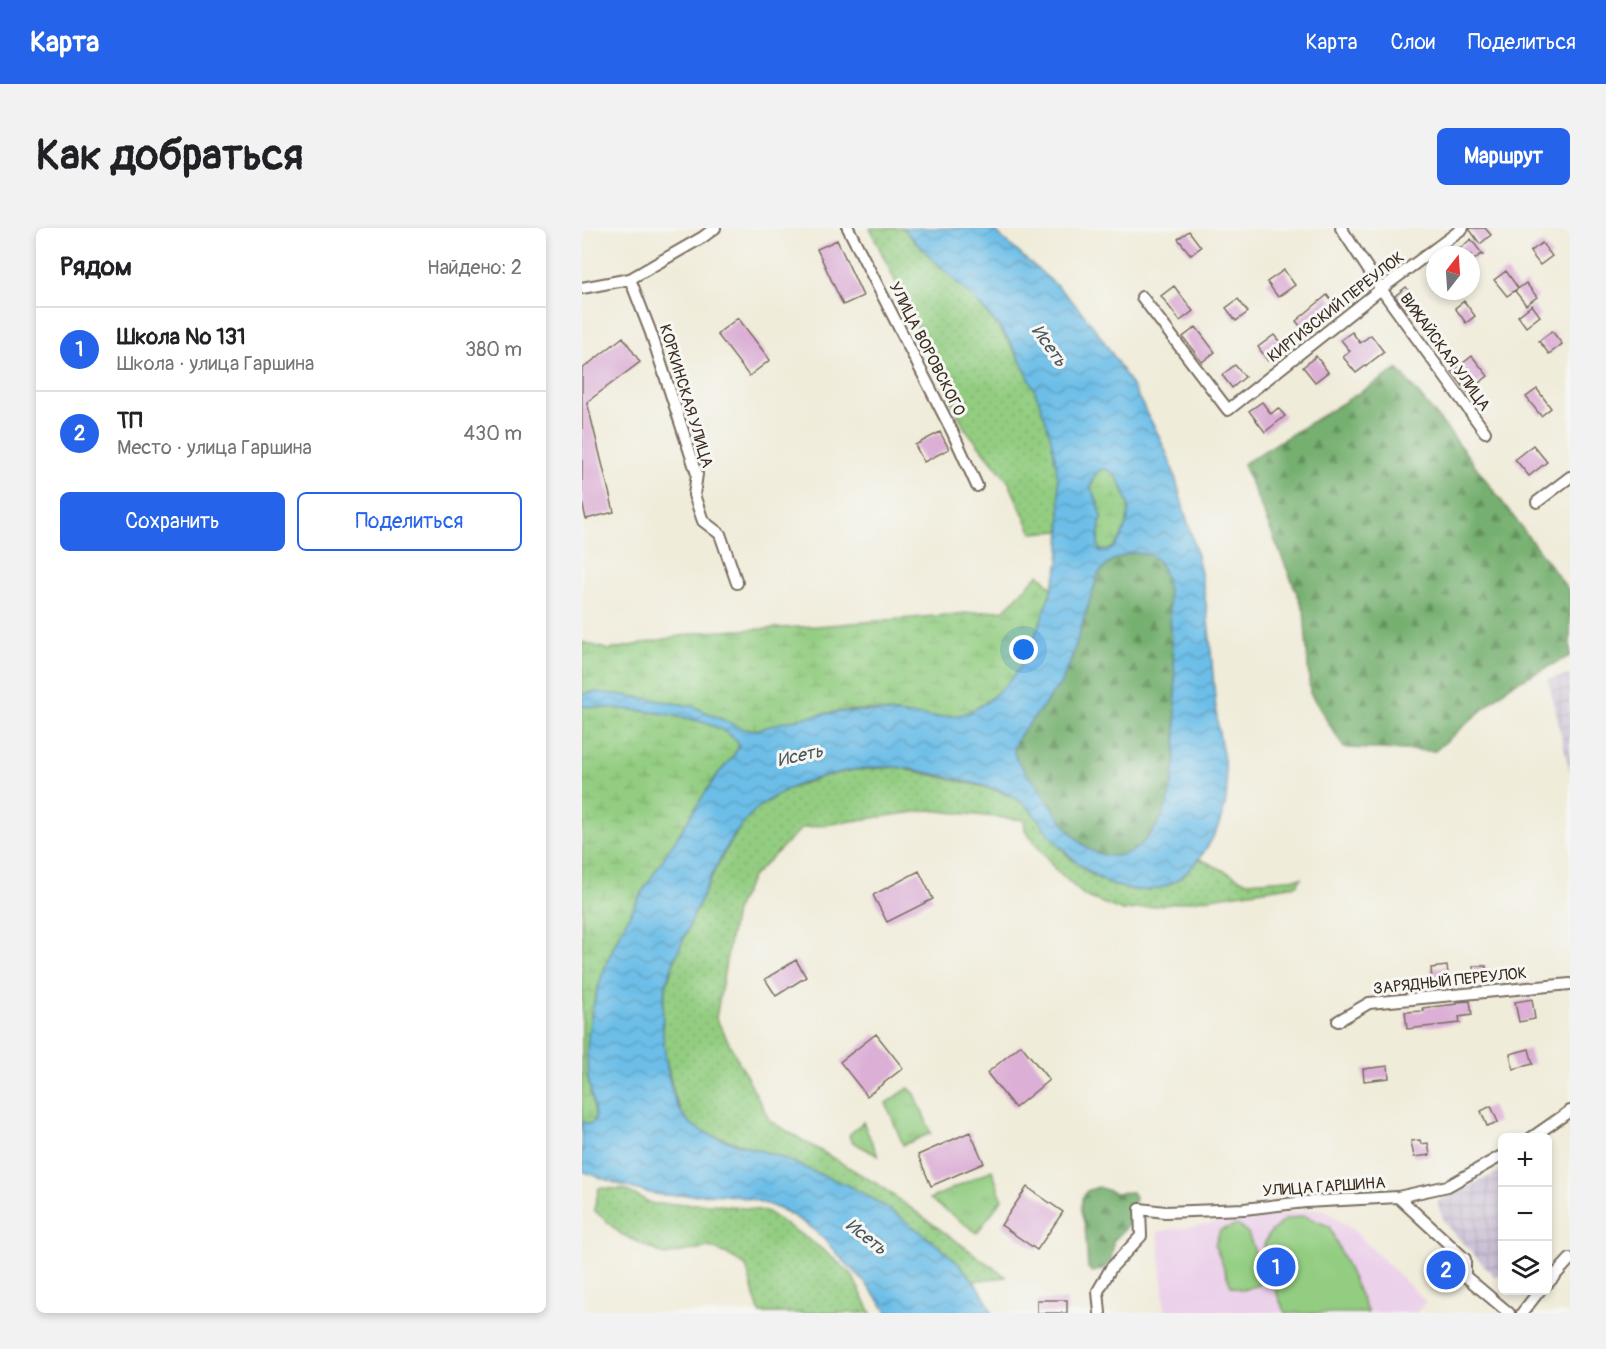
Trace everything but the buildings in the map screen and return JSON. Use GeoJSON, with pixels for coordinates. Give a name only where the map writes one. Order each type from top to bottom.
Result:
{"type":"FeatureCollection","features":[{"type":"Feature","properties":{"kind":"street"},"geometry":{"type":"LineString","coordinates":[[582,288],[630,279],[715,228]]}},
{"type":"Feature","properties":{"kind":"street","name":"УЛИЦА ВОРОВСКОГО"},"geometry":{"type":"LineString","coordinates":[[848,228],[952,430],[977,486]]}},
{"type":"Feature","properties":{"kind":"street","name":"ВИЖАЙСКАЯ УЛИЦА"},"geometry":{"type":"LineString","coordinates":[[1341,228],[1381,289],[1485,432]]}},
{"type":"Feature","properties":{"kind":"street","name":"КИРГИЗСКИЙ ПЕРЕУЛОК"},"geometry":{"type":"LineString","coordinates":[[1142,297],[1228,410],[1381,289],[1463,228]]}},
{"type":"Feature","properties":{"kind":"street","name":"КОРКИНСКАЯ УЛИЦА"},"geometry":{"type":"LineString","coordinates":[[630,279],[651,333],[697,474],[694,495],[703,521],[720,534],[737,583]]}},
{"type":"Feature","properties":{"kind":"street"},"geometry":{"type":"LineString","coordinates":[[1537,502],[1570,477]]}},
{"type":"Feature","properties":{"kind":"street","name":"ЗАРЯДНЫЙ ПЕРЕУЛОК"},"geometry":{"type":"LineString","coordinates":[[1338,1021],[1369,1003],[1570,984]]}},
{"type":"Feature","properties":{"kind":"street"},"geometry":{"type":"LineString","coordinates":[[1537,1133],[1570,1111]]}},
{"type":"Feature","properties":{"kind":"street","name":"УЛИЦА ГАРШИНА"},"geometry":{"type":"LineString","coordinates":[[1100,1313],[1098,1291],[1111,1268],[1141,1236],[1140,1209],[1165,1212],[1232,1209],[1398,1197],[1448,1186],[1498,1158]]}},
{"type":"Feature","properties":{"kind":"street"},"geometry":{"type":"LineString","coordinates":[[1398,1197],[1465,1259],[1465,1276],[1509,1313]]}},
{"type":"Feature","properties":{"kind":"street"},"geometry":{"type":"LineString","coordinates":[[1552,1279],[1570,1259]]}},
{"type":"Feature","properties":{"kind":"street"},"geometry":{"type":"LineString","coordinates":[[1522,1313],[1536,1295]]}},
{"type":"Feature","properties":{"kind":"shaded area"},"geometry":{"type":"Polygon","coordinates":[[[1570,675],[1570,773],[1548,679],[1570,675]]]}},
{"type":"Feature","properties":{"kind":"shaded area"},"geometry":{"type":"Polygon","coordinates":[[[1498,1172],[1498,1275],[1495,1277],[1445,1224],[1437,1202],[1498,1172]]]}},
{"type":"Feature","properties":{"kind":"shaded area"},"geometry":{"type":"Polygon","coordinates":[[[1323,1209],[1352,1229],[1426,1302],[1416,1313],[1165,1313],[1158,1232],[1264,1215],[1323,1209]]]}},
{"type":"Feature","properties":{"kind":"green space"},"geometry":{"type":"Polygon","coordinates":[[[870,228],[903,228],[977,302],[993,320],[1018,357],[1038,397],[1052,440],[1059,480],[1061,531],[1032,533],[1008,481],[964,427],[870,228]]]}},
{"type":"Feature","properties":{"kind":"green space"},"geometry":{"type":"Polygon","coordinates":[[[1398,369],[1452,435],[1570,592],[1570,656],[1511,685],[1435,751],[1344,748],[1310,693],[1304,610],[1243,464],[1398,369]]]}},
{"type":"Feature","properties":{"kind":"green space"},"geometry":{"type":"Polygon","coordinates":[[[1105,469],[1119,480],[1129,509],[1121,538],[1111,549],[1105,550],[1098,549],[1097,545],[1101,517],[1091,488],[1095,474],[1105,469]]]}},
{"type":"Feature","properties":{"kind":"green space"},"geometry":{"type":"Polygon","coordinates":[[[1130,553],[1152,556],[1163,570],[1166,579],[1175,683],[1174,769],[1167,803],[1152,833],[1129,852],[1119,856],[1107,856],[1088,849],[1071,833],[1019,764],[1014,747],[1020,735],[1061,683],[1070,663],[1098,574],[1111,561],[1130,553]]]}},
{"type":"Feature","properties":{"kind":"green space"},"geometry":{"type":"Polygon","coordinates":[[[1039,574],[1052,588],[1037,635],[1025,661],[1010,682],[990,700],[954,716],[938,718],[850,710],[810,716],[757,730],[743,729],[692,706],[623,695],[595,692],[582,694],[582,642],[609,650],[701,632],[818,626],[1004,610],[1039,574]]]}},
{"type":"Feature","properties":{"kind":"green space"},"geometry":{"type":"Polygon","coordinates":[[[582,706],[618,708],[691,719],[729,734],[739,745],[732,758],[718,774],[633,909],[607,964],[590,1021],[587,1052],[588,1075],[595,1114],[595,1119],[591,1124],[582,1122],[582,706]]]}},
{"type":"Feature","properties":{"kind":"green space"},"geometry":{"type":"Polygon","coordinates":[[[897,767],[989,788],[1011,796],[1027,806],[1068,856],[1092,875],[1112,885],[1134,890],[1178,879],[1200,859],[1247,882],[1301,878],[1297,885],[1123,911],[1085,896],[1055,869],[1025,831],[1024,820],[929,810],[802,828],[752,877],[735,911],[716,1018],[770,1121],[880,1186],[1006,1277],[974,1281],[943,1250],[881,1204],[849,1186],[781,1157],[703,1132],[690,1123],[681,1112],[674,1094],[665,1055],[661,1019],[666,986],[679,948],[700,902],[738,830],[757,808],[786,790],[821,777],[854,770],[897,767]]]}},
{"type":"Feature","properties":{"kind":"green space"},"geometry":{"type":"Polygon","coordinates":[[[909,1088],[915,1094],[931,1133],[903,1145],[886,1103],[909,1088]]]}},
{"type":"Feature","properties":{"kind":"green space"},"geometry":{"type":"Polygon","coordinates":[[[863,1122],[878,1156],[851,1141],[849,1135],[863,1122]]]}},
{"type":"Feature","properties":{"kind":"green space"},"geometry":{"type":"Polygon","coordinates":[[[992,1170],[1002,1199],[977,1233],[930,1199],[992,1170]]]}},
{"type":"Feature","properties":{"kind":"green space"},"geometry":{"type":"Polygon","coordinates":[[[1098,1187],[1115,1193],[1132,1192],[1135,1197],[1130,1222],[1113,1241],[1110,1262],[1104,1268],[1092,1272],[1088,1268],[1085,1226],[1081,1212],[1082,1198],[1087,1191],[1098,1187]]]}},
{"type":"Feature","properties":{"kind":"green space"},"geometry":{"type":"Polygon","coordinates":[[[599,1188],[623,1189],[653,1204],[713,1204],[766,1211],[818,1246],[851,1273],[871,1313],[761,1313],[746,1266],[727,1254],[709,1247],[665,1255],[621,1234],[594,1210],[599,1188]]]}},
{"type":"Feature","properties":{"kind":"green space"},"geometry":{"type":"Polygon","coordinates":[[[1304,1216],[1329,1226],[1368,1313],[1285,1313],[1264,1263],[1264,1245],[1269,1234],[1284,1220],[1304,1216]]]}},
{"type":"Feature","properties":{"kind":"green space"},"geometry":{"type":"Polygon","coordinates":[[[1237,1225],[1248,1233],[1262,1272],[1259,1285],[1243,1290],[1231,1286],[1215,1245],[1220,1230],[1237,1225]]]}},
{"type":"Feature","properties":{"kind":"water","name":"Исеть"},"geometry":{"type":"Polygon","coordinates":[[[903,228],[993,228],[1084,314],[1117,361],[1148,415],[1171,464],[1201,575],[1208,618],[1217,719],[1227,784],[1221,818],[1209,844],[1191,868],[1180,878],[1155,889],[1139,890],[1109,883],[1082,867],[1059,845],[1024,804],[1006,793],[974,783],[895,767],[842,772],[806,782],[773,797],[759,807],[738,830],[719,860],[668,977],[663,1002],[663,1035],[675,1100],[690,1123],[708,1134],[780,1157],[844,1184],[876,1201],[954,1259],[976,1284],[992,1313],[888,1313],[866,1284],[823,1238],[802,1221],[781,1210],[749,1199],[726,1195],[661,1195],[621,1185],[582,1171],[582,1122],[591,1124],[595,1119],[587,1067],[590,1020],[607,962],[650,880],[711,784],[732,758],[739,745],[729,734],[691,719],[618,708],[582,706],[582,694],[595,692],[623,695],[692,706],[743,729],[757,730],[809,716],[850,711],[944,717],[958,715],[980,707],[1003,687],[1019,670],[1038,629],[1056,575],[1060,542],[1059,493],[1055,457],[1046,422],[1034,388],[1006,336],[995,321],[903,228]],[[1105,469],[1099,471],[1095,476],[1091,488],[1101,515],[1099,550],[1105,551],[1111,549],[1121,537],[1129,509],[1119,480],[1105,469]],[[1130,553],[1111,561],[1098,574],[1070,663],[1061,683],[1020,735],[1014,747],[1019,764],[1072,833],[1088,849],[1107,856],[1119,856],[1129,852],[1152,833],[1167,803],[1174,769],[1175,683],[1166,579],[1163,570],[1152,556],[1130,553]]]}},
{"type":"Feature","properties":{"kind":"place","name":"Школа № 131"},"geometry":{"type":"Point","coordinates":[1276,1267]}},
{"type":"Feature","properties":{"kind":"place","name":"ТП"},"geometry":{"type":"Point","coordinates":[1446,1270]}}]}
